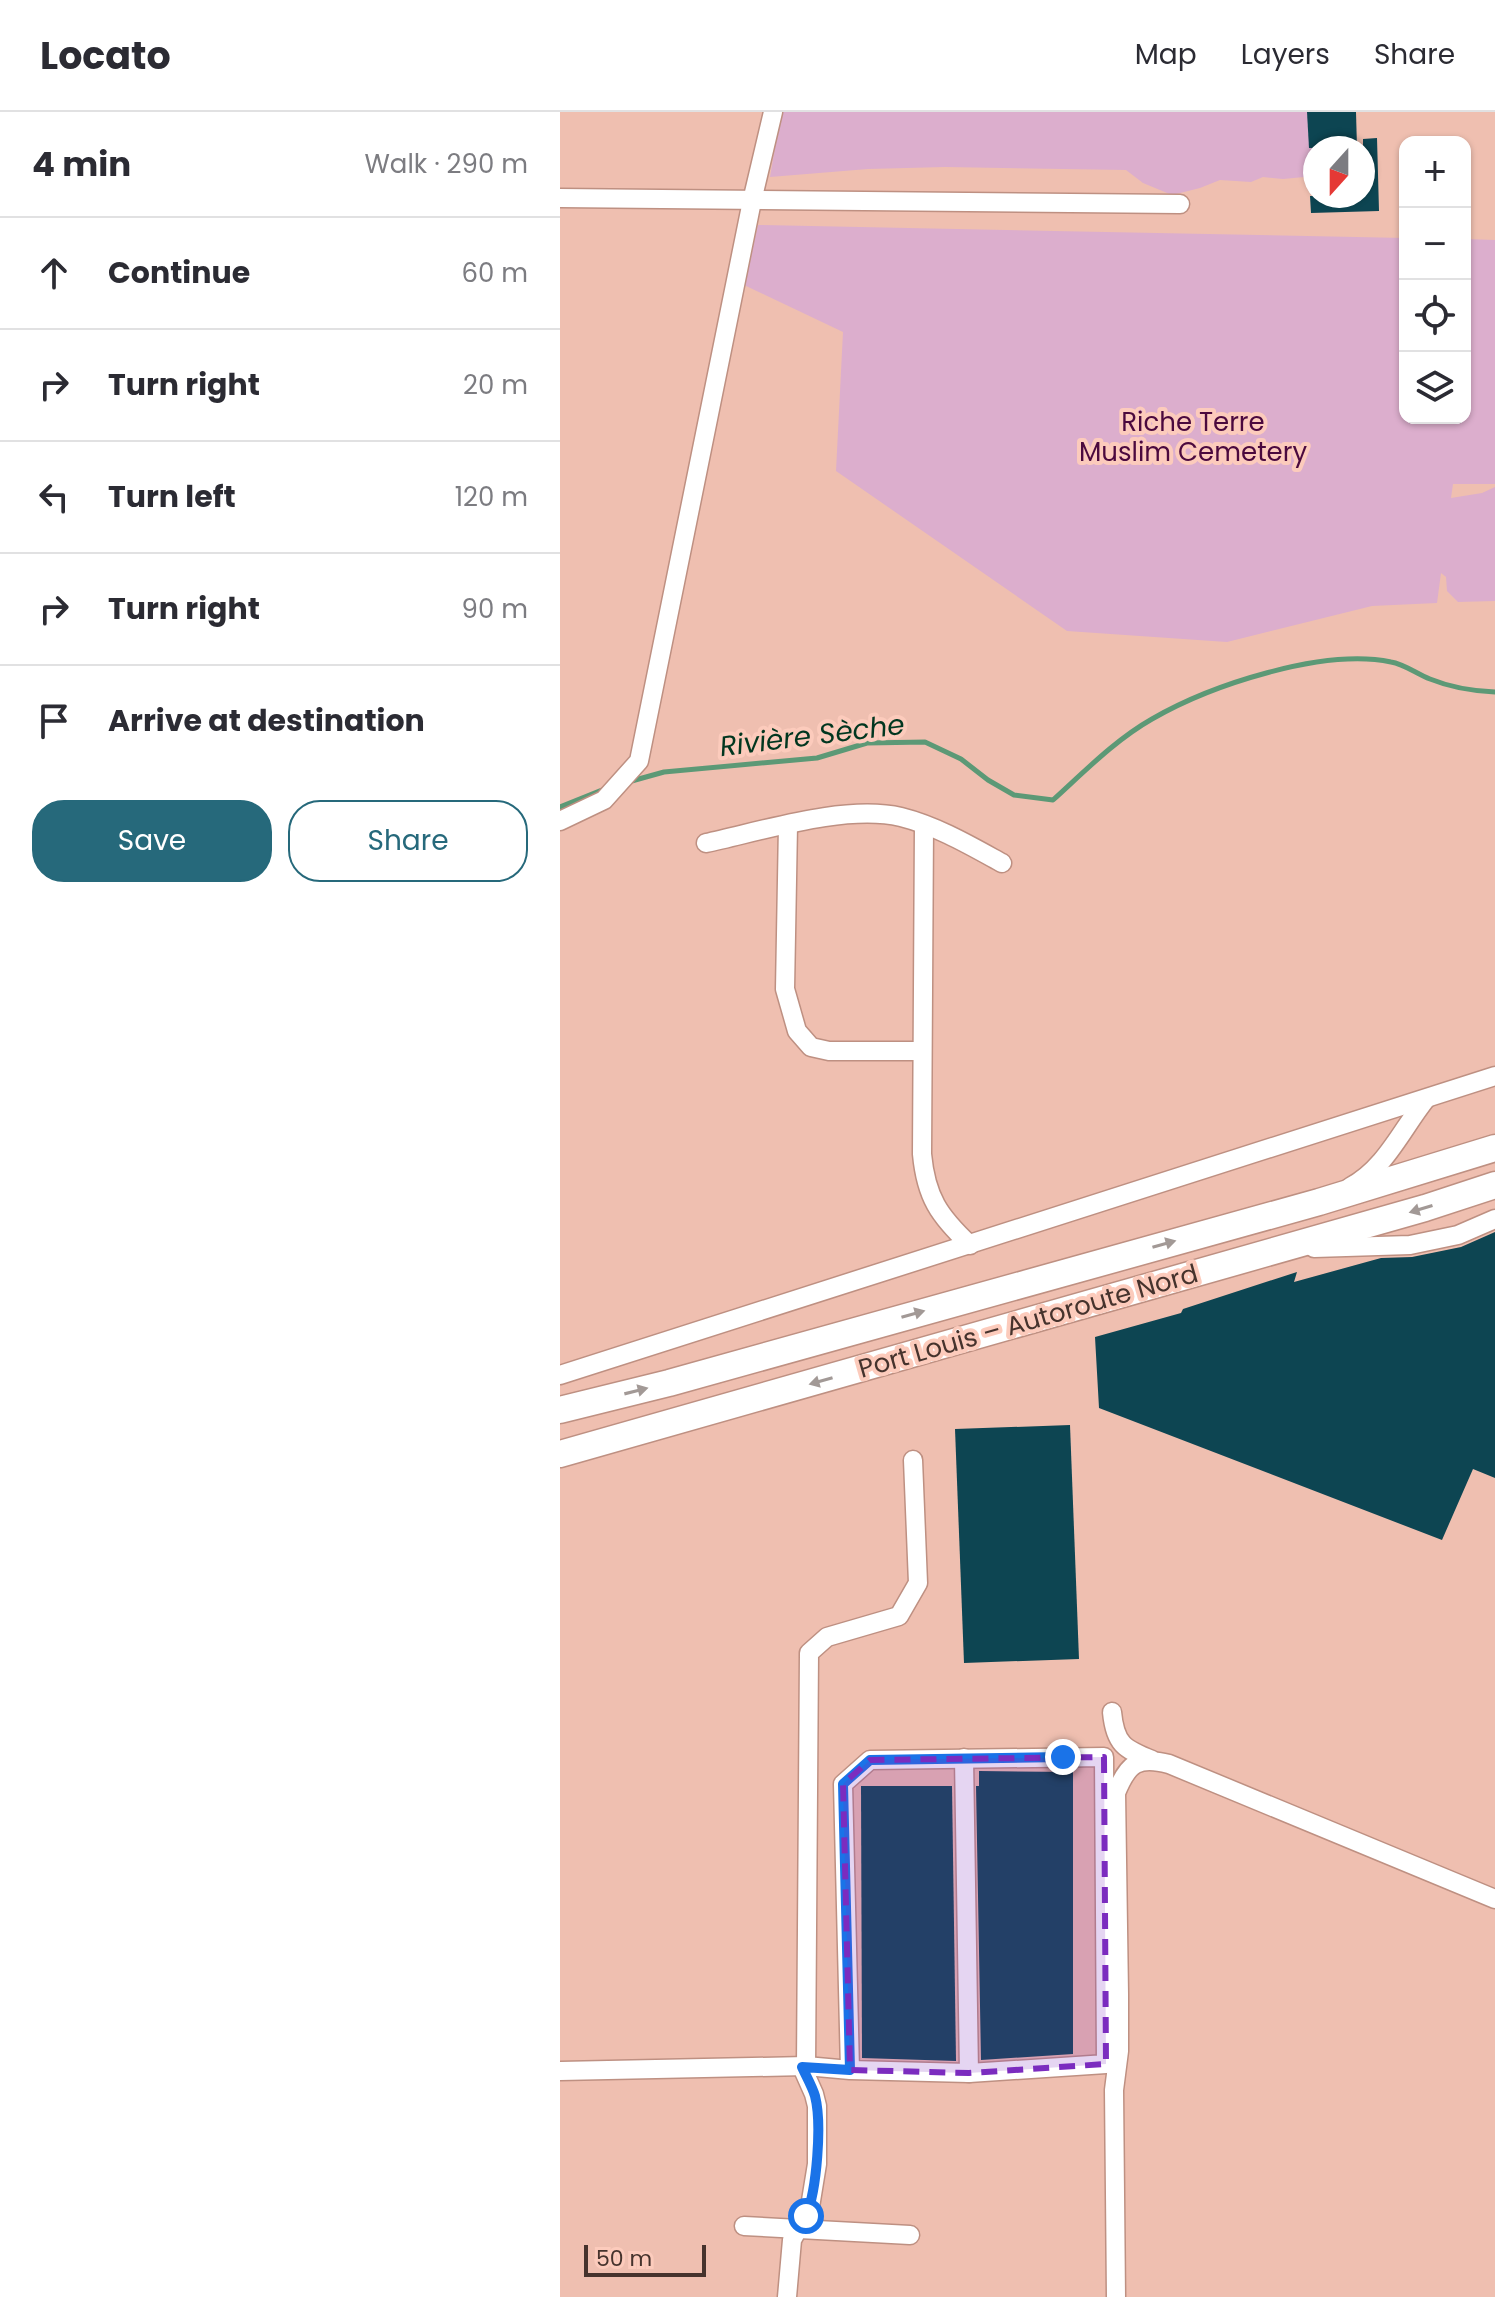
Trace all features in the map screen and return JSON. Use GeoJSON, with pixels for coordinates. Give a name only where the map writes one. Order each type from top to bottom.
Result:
{"type":"FeatureCollection","features":[{"type":"Feature","properties":{"kind":"highway","name":"Port Louis – Autoroute Nord"},"geometry":{"type":"LineString","coordinates":[[560,1410],[684,1379],[1319,1202],[1495,1148]]}},
{"type":"Feature","properties":{"kind":"highway","name":"Port Louis – Autoroute Nord"},"geometry":{"type":"LineString","coordinates":[[560,1454],[1495,1185]]}},
{"type":"Feature","properties":{"kind":"street"},"geometry":{"type":"LineString","coordinates":[[560,821],[604,800],[639,761],[752,201],[773,112]]}},
{"type":"Feature","properties":{"kind":"street"},"geometry":{"type":"LineString","coordinates":[[560,198],[1180,204]]}},
{"type":"Feature","properties":{"kind":"street"},"geometry":{"type":"LineString","coordinates":[[706,843],[846,815],[876,814],[900,817],[924,825],[1002,863]]}},
{"type":"Feature","properties":{"kind":"street"},"geometry":{"type":"LineString","coordinates":[[788,825],[785,989],[797,1031],[811,1047],[829,1051],[922,1051]]}},
{"type":"Feature","properties":{"kind":"street"},"geometry":{"type":"LineString","coordinates":[[924,825],[924,1178],[929,1195],[942,1216],[970,1245]]}},
{"type":"Feature","properties":{"kind":"street"},"geometry":{"type":"LineString","coordinates":[[560,1375],[1495,1076]]}},
{"type":"Feature","properties":{"kind":"street"},"geometry":{"type":"LineString","coordinates":[[1319,1202],[1360,1181],[1382,1161],[1426,1099]]}},
{"type":"Feature","properties":{"kind":"street"},"geometry":{"type":"LineString","coordinates":[[1280,1249],[1410,1245],[1458,1235],[1495,1219]]}},
{"type":"Feature","properties":{"kind":"street"},"geometry":{"type":"LineString","coordinates":[[560,1467],[604,1454],[686,1419]]}},
{"type":"Feature","properties":{"kind":"street"},"geometry":{"type":"LineString","coordinates":[[787,2297],[792,2240],[810,2207],[817,2164],[817,2106],[804,2067],[809,1653],[827,1637],[899,1616],[918,1583],[913,1460]]}},
{"type":"Feature","properties":{"kind":"street"},"geometry":{"type":"LineString","coordinates":[[1112,1712],[1113,1730],[1120,1743],[1131,1751],[1494,1898]]}},
{"type":"Feature","properties":{"kind":"street"},"geometry":{"type":"LineString","coordinates":[[560,2071],[804,2067],[850,2070],[969,2073],[1106,2064],[1104,1757],[870,1760],[843,1784],[850,2070]]}},
{"type":"Feature","properties":{"kind":"street"},"geometry":{"type":"LineString","coordinates":[[964,1758],[969,2073]]}},
{"type":"Feature","properties":{"kind":"street"},"geometry":{"type":"LineString","coordinates":[[1116,2297],[1114,2090],[1119,2051],[1119,1994],[1116,1793],[1129,1769],[1138,1761],[1152,1760]]}},
{"type":"Feature","properties":{"kind":"street"},"geometry":{"type":"LineString","coordinates":[[744,2226],[910,2235]]}},
{"type":"Feature","properties":{"kind":"highlighted area"},"geometry":{"type":"Polygon","coordinates":[[[1104,1757],[1106,2064],[969,2073],[850,2070],[843,1784],[870,1760],[1104,1757]]]}},
{"type":"Feature","properties":{"kind":"green space"},"geometry":{"type":"Polygon","coordinates":[[[781,112],[1316,112],[1316,136],[1303,136],[1303,177],[1263,177],[1251,182],[1220,180],[1172,195],[1143,183],[1126,170],[945,167],[770,177],[781,112]]]}},
{"type":"Feature","properties":{"kind":"green space","name":"Riche Terre Muslim Cemetery"},"geometry":{"type":"Polygon","coordinates":[[[758,225],[1399,238],[1399,424],[1471,424],[1471,239],[1495,240],[1495,484],[1453,484],[1451,498],[1482,493],[1495,487],[1495,601],[1458,602],[1447,591],[1446,577],[1441,573],[1437,603],[1372,606],[1227,642],[1067,631],[836,471],[843,332],[744,285],[758,225]]]}},
{"type":"Feature","properties":{"kind":"building"},"geometry":{"type":"Polygon","coordinates":[[[1307,112],[1356,112],[1357,136],[1308,136],[1307,112]]]}},
{"type":"Feature","properties":{"kind":"building"},"geometry":{"type":"Polygon","coordinates":[[[1375,138],[1379,211],[1311,213],[1311,208],[1375,208],[1375,138]]]}},
{"type":"Feature","properties":{"kind":"building"},"geometry":{"type":"Polygon","coordinates":[[[1495,1232],[1495,1478],[1473,1469],[1442,1540],[1099,1408],[1095,1337],[1181,1313],[1183,1309],[1297,1272],[1294,1282],[1381,1258],[1412,1257],[1461,1247],[1495,1232]]]}},
{"type":"Feature","properties":{"kind":"building"},"geometry":{"type":"Polygon","coordinates":[[[1070,1425],[1079,1659],[964,1663],[955,1429],[1070,1425]]]}},
{"type":"Feature","properties":{"kind":"building"},"geometry":{"type":"Polygon","coordinates":[[[979,1771],[1073,1772],[1073,2054],[981,2060],[976,1786],[979,1786],[979,1771]]]}},
{"type":"Feature","properties":{"kind":"building"},"geometry":{"type":"Polygon","coordinates":[[[861,1786],[952,1786],[956,2061],[862,2058],[861,1786]]]}},
{"type":"Feature","properties":{"kind":"waterway","name":"Rivière Sèche"},"geometry":{"type":"LineString","coordinates":[[628,782],[664,772],[817,758],[867,743],[925,742],[961,759],[1014,795],[1053,800],[1138,727],[1176,706],[1268,672],[1333,660],[1364,659],[1396,663],[1454,687],[1495,692]]}},
{"type":"Feature","properties":{"kind":"waterway","name":"Rivière Sèche"},"geometry":{"type":"LineString","coordinates":[[560,807],[607,788]]}},
{"type":"Feature","properties":{"kind":"route"},"geometry":{"type":"LineString","coordinates":[[806,2216],[817,2164],[817,2106],[802,2067],[850,2070],[843,1784],[870,1760],[1063,1757]]}}]}
